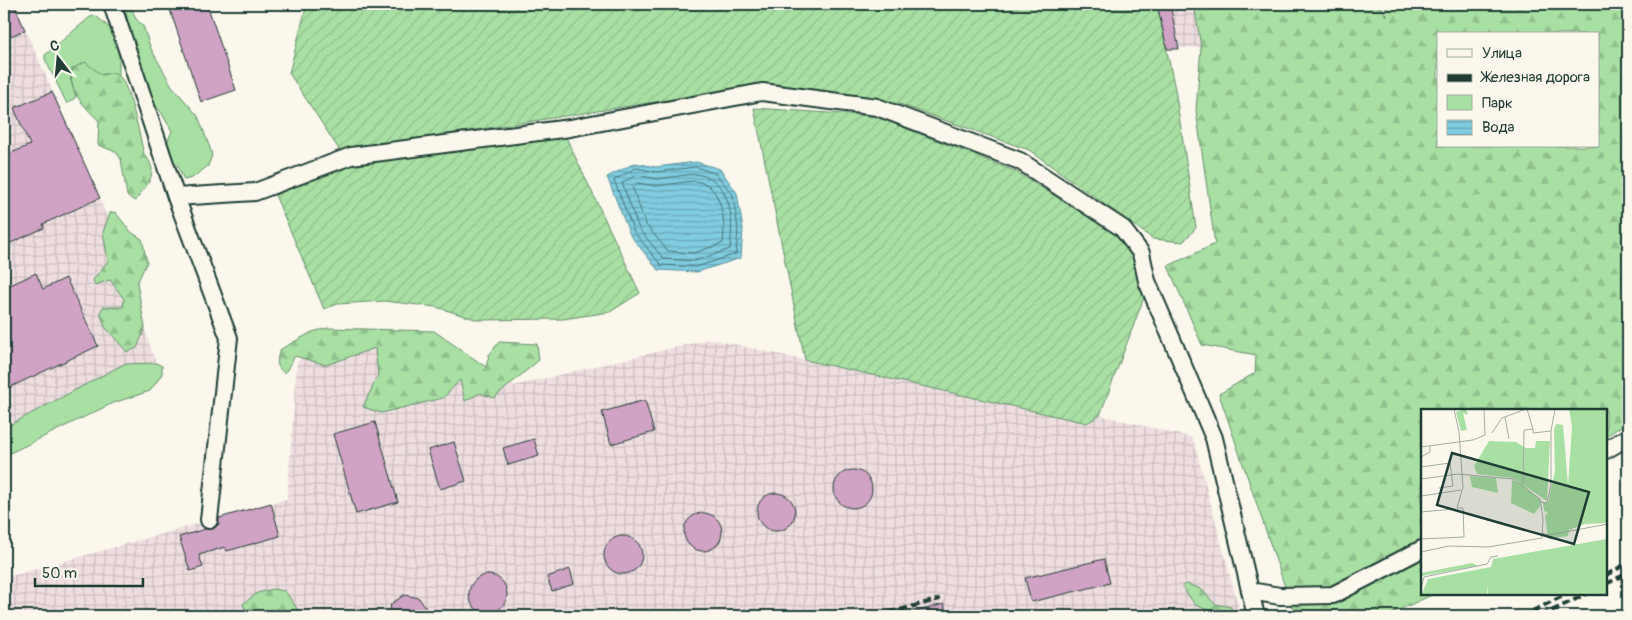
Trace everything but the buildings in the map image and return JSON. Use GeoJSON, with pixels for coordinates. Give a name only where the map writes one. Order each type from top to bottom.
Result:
{"type":"FeatureCollection","features":[{"type":"Feature","properties":{"kind":"street"},"geometry":{"type":"LineString","coordinates":[[112,4],[176,197],[229,338],[209,520]]}},
{"type":"Feature","properties":{"kind":"street"},"geometry":{"type":"LineString","coordinates":[[176,197],[255,192],[351,156],[570,128],[762,92],[877,107],[1020,161],[1122,228],[1141,253],[1147,281],[1214,438],[1256,616]]}},
{"type":"Feature","properties":{"kind":"street"},"geometry":{"type":"LineString","coordinates":[[1607,449],[1628,437]]}},
{"type":"Feature","properties":{"kind":"street"},"geometry":{"type":"LineString","coordinates":[[1250,591],[1280,596],[1333,595],[1421,551]]}},
{"type":"Feature","properties":{"kind":"shaded area"},"geometry":{"type":"Polygon","coordinates":[[[4,4],[14,4],[100,198],[156,363],[4,431],[4,4]]]}},
{"type":"Feature","properties":{"kind":"shaded area"},"geometry":{"type":"Polygon","coordinates":[[[1157,4],[1194,4],[1201,47],[1167,49],[1157,4]]]}},
{"type":"Feature","properties":{"kind":"shaded area"},"geometry":{"type":"Polygon","coordinates":[[[328,328],[434,331],[513,386],[710,339],[1087,423],[1100,415],[1193,438],[1241,616],[4,616],[4,578],[287,499],[297,362],[328,328]]]}},
{"type":"Feature","properties":{"kind":"green space"},"geometry":{"type":"Polygon","coordinates":[[[122,4],[130,4],[136,19],[143,26],[151,49],[172,86],[198,116],[212,155],[208,166],[192,178],[184,180],[178,166],[169,159],[166,145],[172,131],[161,112],[148,98],[122,4]]]}},
{"type":"Feature","properties":{"kind":"green space"},"geometry":{"type":"Polygon","coordinates":[[[307,4],[1157,4],[1175,89],[1196,228],[1183,242],[1153,239],[1029,150],[899,104],[758,86],[340,151],[289,73],[307,4]]]}},
{"type":"Feature","properties":{"kind":"green space"},"geometry":{"type":"Polygon","coordinates":[[[1194,4],[1380,4],[1387,17],[1385,4],[1628,4],[1628,422],[1607,435],[1607,409],[1421,409],[1421,595],[1432,595],[1386,616],[1295,616],[1219,394],[1255,373],[1256,355],[1202,345],[1168,266],[1215,244],[1196,110],[1201,47],[1194,4]]]}},
{"type":"Feature","properties":{"kind":"green space"},"geometry":{"type":"Polygon","coordinates":[[[96,16],[111,29],[119,45],[119,75],[114,73],[70,78],[76,97],[67,104],[45,59],[45,55],[90,17],[96,16]]]}},
{"type":"Feature","properties":{"kind":"green space"},"geometry":{"type":"Polygon","coordinates":[[[85,62],[102,75],[112,73],[118,75],[126,88],[134,111],[144,154],[149,161],[152,173],[148,184],[135,201],[127,196],[121,159],[116,152],[98,145],[99,121],[78,98],[72,85],[72,69],[85,62]]]}},
{"type":"Feature","properties":{"kind":"green space"},"geometry":{"type":"Polygon","coordinates":[[[754,108],[874,116],[1015,171],[1119,236],[1135,258],[1146,292],[1100,415],[1087,423],[805,360],[754,108]]]}},
{"type":"Feature","properties":{"kind":"green space"},"geometry":{"type":"Polygon","coordinates":[[[563,131],[640,293],[610,312],[563,319],[478,320],[436,307],[384,301],[338,304],[324,309],[275,195],[360,160],[563,131]]]}},
{"type":"Feature","properties":{"kind":"green space"},"geometry":{"type":"Polygon","coordinates":[[[115,212],[131,232],[142,239],[147,262],[137,283],[145,328],[137,348],[127,352],[105,327],[100,312],[103,307],[123,307],[124,299],[110,280],[95,285],[93,280],[108,261],[103,232],[110,213],[115,212]]]}},
{"type":"Feature","properties":{"kind":"green space"},"geometry":{"type":"Polygon","coordinates":[[[328,328],[434,331],[486,367],[489,355],[499,342],[537,344],[539,360],[494,398],[480,393],[465,401],[460,380],[443,398],[381,413],[363,407],[378,375],[375,348],[326,365],[295,356],[285,373],[279,368],[277,359],[281,349],[312,332],[328,328]]]}},
{"type":"Feature","properties":{"kind":"green space"},"geometry":{"type":"Polygon","coordinates":[[[156,363],[162,366],[162,374],[150,391],[113,403],[4,456],[4,428],[124,364],[156,363]]]}},
{"type":"Feature","properties":{"kind":"green space"},"geometry":{"type":"Polygon","coordinates":[[[1187,584],[1201,589],[1215,604],[1231,607],[1233,616],[1216,616],[1208,610],[1195,605],[1182,586],[1187,584]]]}},
{"type":"Feature","properties":{"kind":"green space"},"geometry":{"type":"Polygon","coordinates":[[[273,589],[285,591],[300,616],[293,616],[291,613],[286,616],[275,616],[277,615],[245,609],[243,604],[257,593],[273,589]]]}},
{"type":"Feature","properties":{"kind":"water"},"geometry":{"type":"Polygon","coordinates":[[[696,162],[720,169],[737,193],[743,229],[741,258],[697,272],[658,270],[630,235],[607,177],[635,163],[656,167],[696,162]]]}},
{"type":"Feature","properties":{"kind":"railway"},"geometry":{"type":"LineString","coordinates":[[1607,574],[1628,563]]}},
{"type":"Feature","properties":{"kind":"railway"},"geometry":{"type":"LineString","coordinates":[[1607,584],[1628,573]]}},
{"type":"Feature","properties":{"kind":"railway"},"geometry":{"type":"LineString","coordinates":[[1522,616],[1565,595]]}},
{"type":"Feature","properties":{"kind":"railway"},"geometry":{"type":"LineString","coordinates":[[1541,616],[1584,595]]}},
{"type":"Feature","properties":{"kind":"railway"},"geometry":{"type":"LineString","coordinates":[[877,616],[940,599]]}}]}
